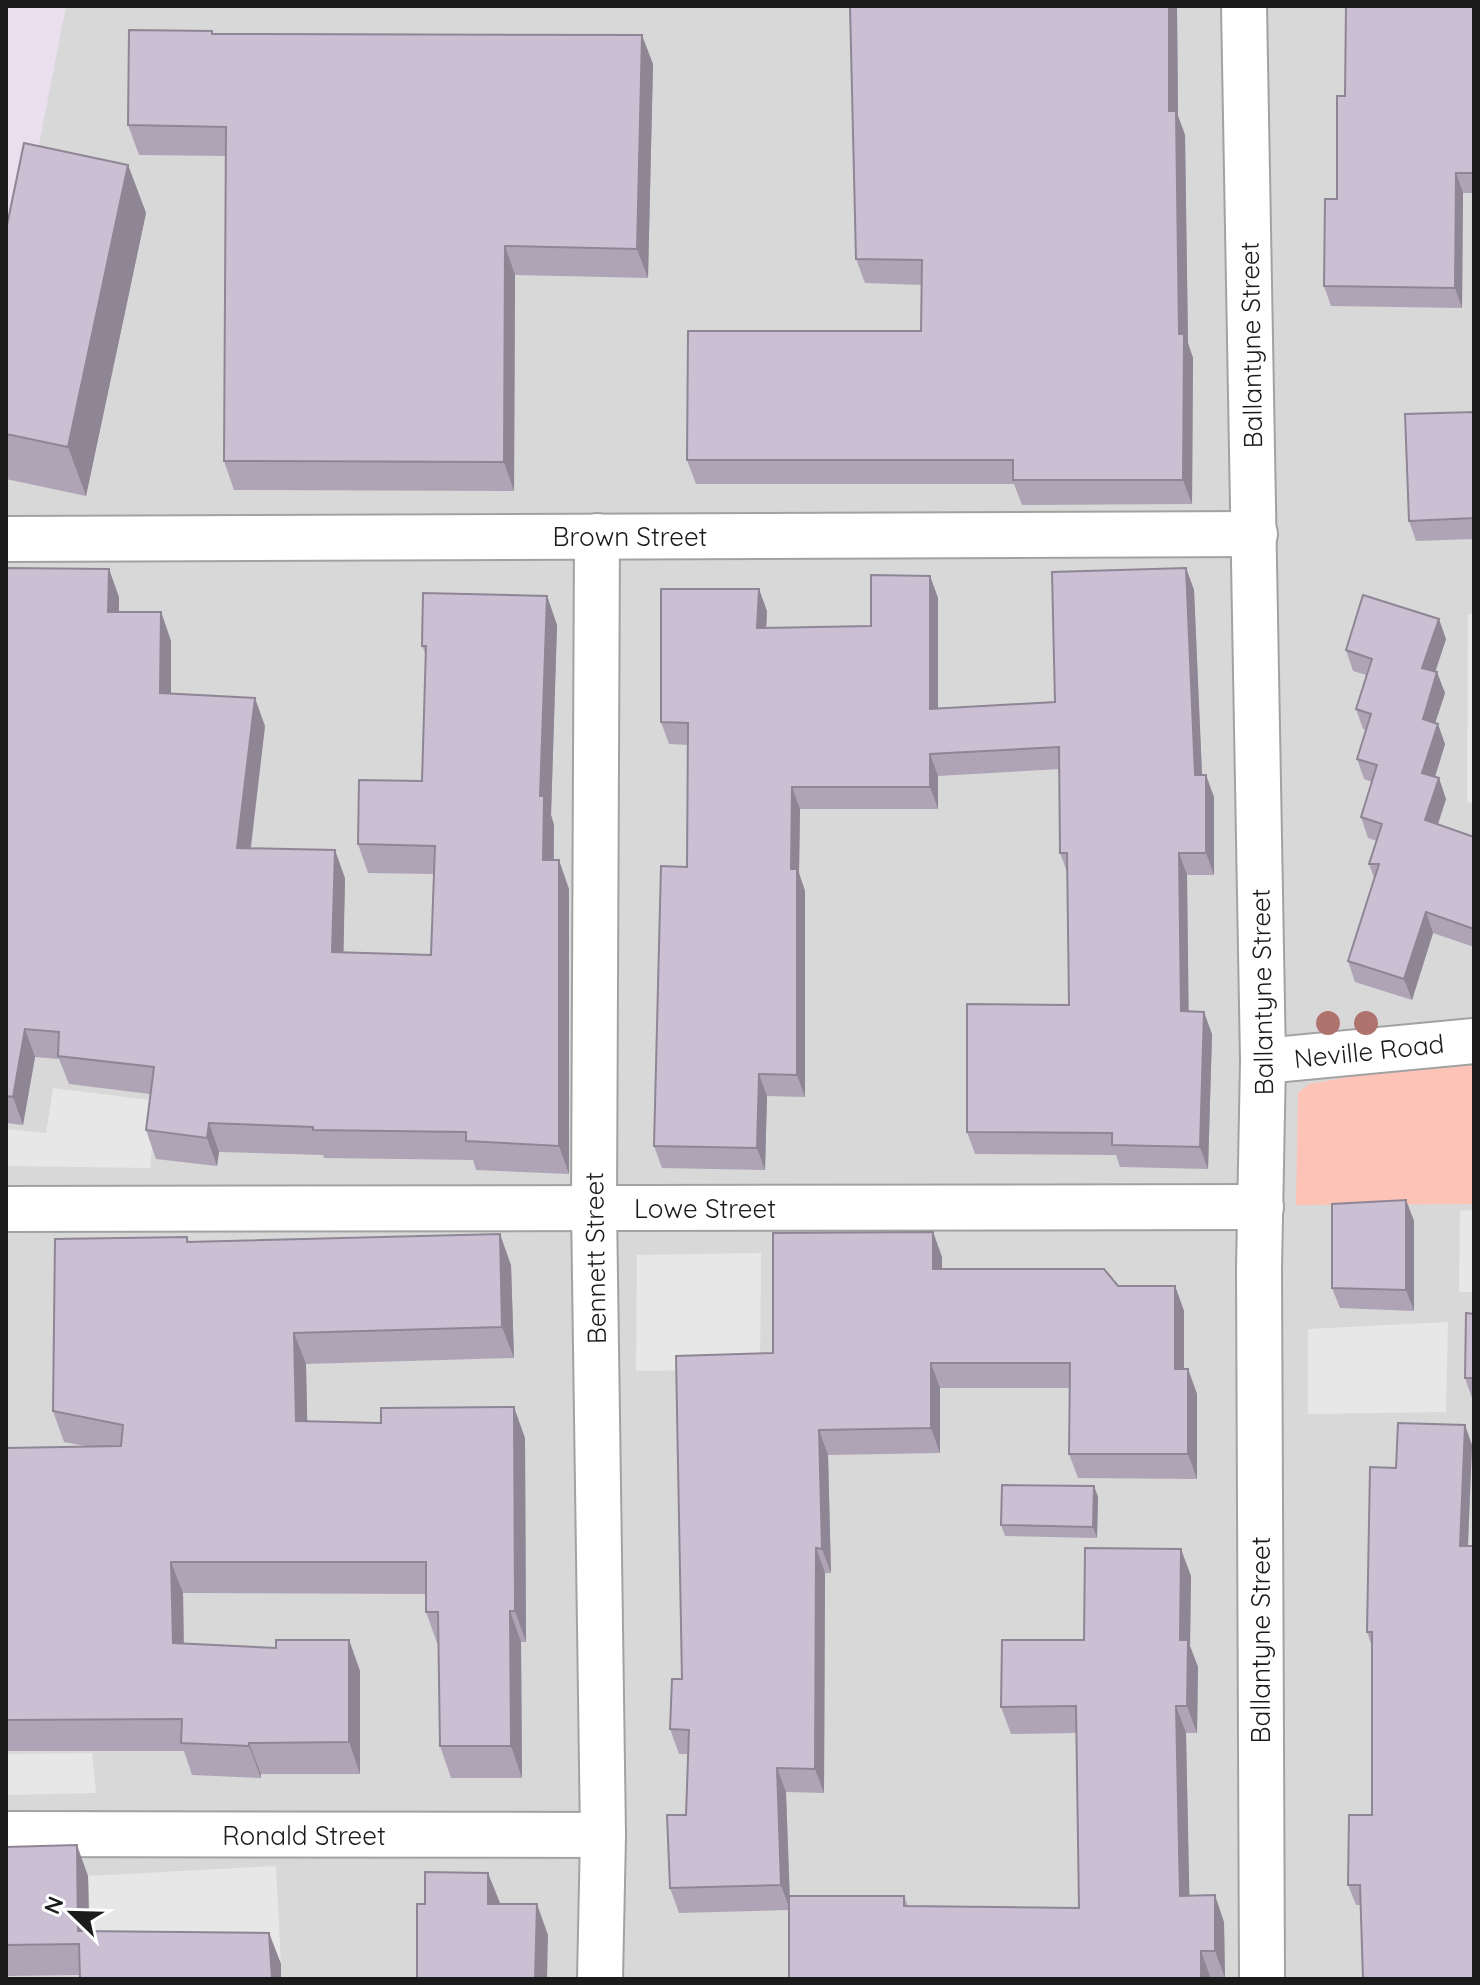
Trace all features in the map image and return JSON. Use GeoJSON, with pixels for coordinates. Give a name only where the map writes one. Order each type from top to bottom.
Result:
{"type":"FeatureCollection","features":[{"type":"Feature","properties":{"kind":"street","name":"Ballantyne Street"},"geometry":{"type":"LineString","coordinates":[[1244,6],[1263,1061],[1262,1979]]}},
{"type":"Feature","properties":{"kind":"street","name":"Brown Street"},"geometry":{"type":"LineString","coordinates":[[6,539],[1255,534]]}},
{"type":"Feature","properties":{"kind":"street","name":"Bennett Street"},"geometry":{"type":"LineString","coordinates":[[597,536],[594,1207],[603,1835],[600,1979]]}},
{"type":"Feature","properties":{"kind":"street","name":"Neville Road"},"geometry":{"type":"LineString","coordinates":[[1263,1061],[1474,1041]]}},
{"type":"Feature","properties":{"kind":"street","name":"Lowe Street"},"geometry":{"type":"LineString","coordinates":[[6,1209],[1261,1207]]}},
{"type":"Feature","properties":{"kind":"street","name":"Ronald Street"},"geometry":{"type":"LineString","coordinates":[[6,1834],[603,1835]]}},
{"type":"Feature","properties":{"kind":"shaded area"},"geometry":{"type":"Polygon","coordinates":[[[66,6],[1474,6],[1474,1979],[6,1979],[6,316],[66,6]]]}},
{"type":"Feature","properties":{"kind":"shaded area"},"geometry":{"type":"Polygon","coordinates":[[[1468,614],[1474,614],[1474,804],[1467,802],[1468,614]]]}},
{"type":"Feature","properties":{"kind":"shaded area"},"geometry":{"type":"Polygon","coordinates":[[[1474,1055],[1474,1204],[1296,1205],[1298,1093],[1309,1084],[1474,1055]]]}},
{"type":"Feature","properties":{"kind":"shaded area"},"geometry":{"type":"Polygon","coordinates":[[[53,1088],[157,1101],[150,1168],[6,1166],[6,1129],[46,1133],[53,1088]]]}},
{"type":"Feature","properties":{"kind":"shaded area"},"geometry":{"type":"Polygon","coordinates":[[[1474,1210],[1474,1292],[1459,1292],[1460,1211],[1474,1210]]]}},
{"type":"Feature","properties":{"kind":"shaded area"},"geometry":{"type":"Polygon","coordinates":[[[761,1253],[760,1369],[636,1371],[637,1255],[761,1253]]]}},
{"type":"Feature","properties":{"kind":"shaded area"},"geometry":{"type":"Polygon","coordinates":[[[1448,1322],[1446,1412],[1308,1414],[1308,1329],[1448,1322]]]}},
{"type":"Feature","properties":{"kind":"shaded area"},"geometry":{"type":"Polygon","coordinates":[[[92,1753],[96,1793],[6,1795],[6,1754],[92,1753]]]}},
{"type":"Feature","properties":{"kind":"shaded area"},"geometry":{"type":"Polygon","coordinates":[[[276,1866],[281,1964],[92,1961],[88,1876],[276,1866]]]}},
{"type":"Feature","properties":{"kind":"building"},"geometry":{"type":"Polygon","coordinates":[[[850,6],[1169,6],[1169,111],[1176,111],[1179,334],[1184,334],[1183,480],[1013,480],[1013,460],[687,460],[688,331],[921,331],[922,260],[856,259],[850,6]]]}},
{"type":"Feature","properties":{"kind":"building"},"geometry":{"type":"Polygon","coordinates":[[[1346,6],[1474,6],[1474,173],[1456,173],[1455,288],[1324,286],[1325,199],[1337,199],[1337,96],[1345,96],[1346,6]]]}},
{"type":"Feature","properties":{"kind":"building"},"geometry":{"type":"Polygon","coordinates":[[[129,30],[212,31],[212,34],[642,35],[637,249],[505,246],[504,462],[224,461],[226,127],[128,125],[129,30]]]}},
{"type":"Feature","properties":{"kind":"building"},"geometry":{"type":"Polygon","coordinates":[[[24,143],[128,165],[68,447],[6,434],[6,230],[24,143]]]}},
{"type":"Feature","properties":{"kind":"building"},"geometry":{"type":"Polygon","coordinates":[[[1474,412],[1474,518],[1409,521],[1405,414],[1474,412]]]}},
{"type":"Feature","properties":{"kind":"building"},"geometry":{"type":"Polygon","coordinates":[[[6,568],[109,569],[108,612],[161,612],[160,693],[255,698],[237,848],[335,850],[332,952],[431,955],[435,846],[358,844],[359,780],[422,781],[426,646],[422,646],[423,593],[547,596],[540,796],[544,796],[543,860],[559,860],[559,1146],[466,1141],[466,1132],[313,1130],[313,1127],[209,1123],[207,1138],[146,1130],[154,1067],[58,1056],[59,1032],[25,1029],[13,1097],[6,1096],[6,568]]]}},
{"type":"Feature","properties":{"kind":"building"},"geometry":{"type":"Polygon","coordinates":[[[1186,568],[1195,775],[1206,775],[1206,853],[1179,853],[1181,1011],[1204,1012],[1200,1147],[1112,1145],[1112,1133],[967,1132],[967,1004],[1069,1005],[1067,853],[1060,853],[1059,747],[930,754],[930,787],[792,787],[791,869],[797,869],[797,1075],[759,1074],[757,1148],[654,1146],[661,866],[687,867],[688,723],[661,722],[661,589],[759,589],[757,628],[871,626],[871,575],[930,576],[930,709],[1055,702],[1052,572],[1186,568]]]}},
{"type":"Feature","properties":{"kind":"building"},"geometry":{"type":"Polygon","coordinates":[[[1363,595],[1439,619],[1422,668],[1437,672],[1423,719],[1438,724],[1422,773],[1439,778],[1425,820],[1474,837],[1474,929],[1426,912],[1404,979],[1348,961],[1379,864],[1369,864],[1382,824],[1361,817],[1377,765],[1357,759],[1371,714],[1356,709],[1372,659],[1346,650],[1363,595]]]}},
{"type":"Feature","properties":{"kind":"building"},"geometry":{"type":"Polygon","coordinates":[[[1406,1200],[1406,1290],[1332,1288],[1332,1204],[1406,1200]]]}},
{"type":"Feature","properties":{"kind":"building"},"geometry":{"type":"Polygon","coordinates":[[[933,1232],[933,1269],[1104,1269],[1118,1286],[1175,1286],[1175,1369],[1188,1369],[1188,1454],[1069,1454],[1070,1363],[931,1363],[931,1428],[819,1430],[822,1549],[816,1548],[815,1769],[777,1768],[781,1885],[670,1888],[667,1815],[686,1815],[689,1730],[670,1729],[672,1679],[682,1679],[676,1356],[773,1353],[773,1233],[933,1232]]]}},
{"type":"Feature","properties":{"kind":"building"},"geometry":{"type":"Polygon","coordinates":[[[500,1234],[502,1327],[294,1333],[296,1421],[381,1423],[381,1408],[514,1407],[515,1611],[510,1611],[511,1746],[440,1746],[438,1612],[426,1612],[426,1562],[171,1562],[173,1643],[276,1648],[276,1640],[349,1640],[349,1742],[249,1743],[249,1746],[181,1743],[182,1719],[6,1720],[6,1448],[121,1446],[123,1425],[53,1411],[55,1239],[187,1237],[187,1242],[500,1234]]]}},
{"type":"Feature","properties":{"kind":"building"},"geometry":{"type":"Polygon","coordinates":[[[1466,1313],[1474,1314],[1474,1378],[1465,1378],[1466,1313]]]}},
{"type":"Feature","properties":{"kind":"building"},"geometry":{"type":"Polygon","coordinates":[[[1398,1423],[1465,1425],[1460,1546],[1474,1546],[1474,1979],[1363,1979],[1360,1885],[1348,1885],[1349,1815],[1372,1815],[1372,1632],[1367,1632],[1370,1467],[1396,1468],[1398,1423]]]}},
{"type":"Feature","properties":{"kind":"building"},"geometry":{"type":"Polygon","coordinates":[[[1002,1485],[1094,1486],[1093,1527],[1001,1525],[1002,1485]]]}},
{"type":"Feature","properties":{"kind":"building"},"geometry":{"type":"Polygon","coordinates":[[[1085,1548],[1181,1549],[1180,1640],[1188,1640],[1187,1706],[1176,1706],[1180,1896],[1215,1895],[1215,1951],[1201,1951],[1201,1979],[789,1979],[789,1896],[904,1896],[904,1906],[1079,1908],[1076,1706],[1001,1707],[1002,1640],[1084,1640],[1085,1548]]]}},
{"type":"Feature","properties":{"kind":"building"},"geometry":{"type":"Polygon","coordinates":[[[77,1845],[78,1931],[269,1933],[272,1979],[80,1979],[79,1944],[6,1945],[6,1847],[77,1845]]]}},
{"type":"Feature","properties":{"kind":"building"},"geometry":{"type":"Polygon","coordinates":[[[425,1872],[488,1873],[488,1904],[537,1904],[535,1979],[417,1979],[417,1904],[425,1904],[425,1872]]]}}]}
